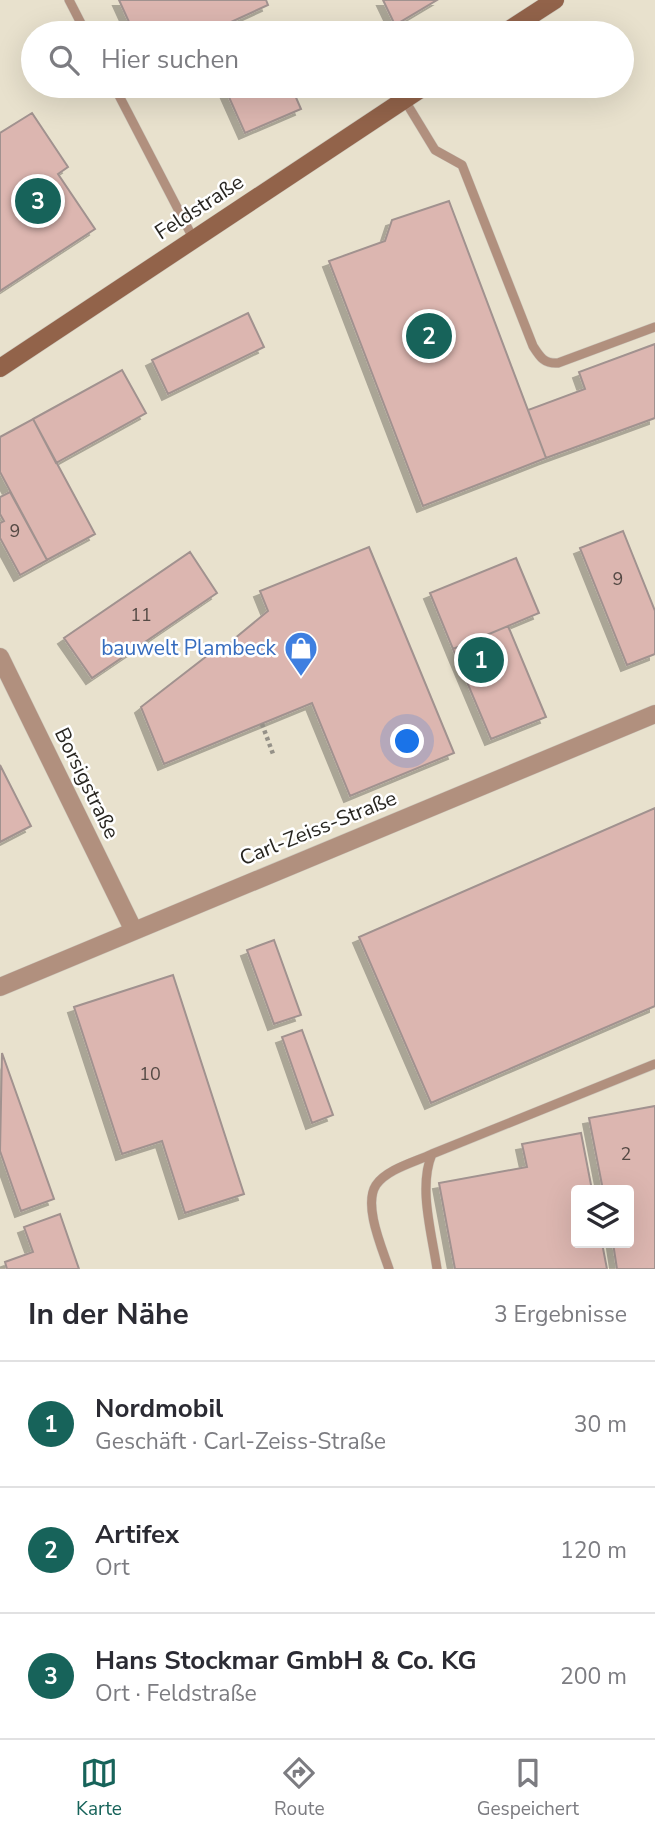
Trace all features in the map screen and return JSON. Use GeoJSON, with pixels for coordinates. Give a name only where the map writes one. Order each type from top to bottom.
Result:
{"type":"FeatureCollection","features":[{"type":"Feature","properties":{"kind":"street"},"geometry":{"type":"LineString","coordinates":[[523,21],[555,0]]}},
{"type":"Feature","properties":{"kind":"street","name":"Feldstraße"},"geometry":{"type":"LineString","coordinates":[[0,368],[404,99]]}},
{"type":"Feature","properties":{"kind":"street","name":"Borsigstraße"},"geometry":{"type":"LineString","coordinates":[[0,657],[134,929]]}},
{"type":"Feature","properties":{"kind":"street","name":"Carl-Zeiss-Straße"},"geometry":{"type":"LineString","coordinates":[[0,987],[655,714]]}},
{"type":"Feature","properties":{"kind":"lane"},"geometry":{"type":"LineString","coordinates":[[69,0],[80,21]]}},
{"type":"Feature","properties":{"kind":"lane"},"geometry":{"type":"LineString","coordinates":[[120,98],[193,237]]}},
{"type":"Feature","properties":{"kind":"lane"},"geometry":{"type":"LineString","coordinates":[[404,99],[435,150],[462,165],[533,346],[541,359],[549,364],[558,363],[655,327]]}},
{"type":"Feature","properties":{"kind":"lane"},"geometry":{"type":"LineString","coordinates":[[389,1269],[373,1220],[372,1193],[377,1183],[393,1171],[432,1154],[655,1064]]}},
{"type":"Feature","properties":{"kind":"lane"},"geometry":{"type":"LineString","coordinates":[[432,1154],[425,1182],[437,1269]]}},
{"type":"Feature","properties":{"kind":"path"},"geometry":{"type":"LineString","coordinates":[[262,724],[273,754]]}},
{"type":"Feature","properties":{"kind":"shaded area"},"geometry":{"type":"Polygon","coordinates":[[[0,0],[655,0],[655,1269],[0,1269],[0,0]]]}},
{"type":"Feature","properties":{"kind":"building"},"geometry":{"type":"Polygon","coordinates":[[[119,0],[266,0],[268,5],[233,21],[129,21],[119,0]]]}},
{"type":"Feature","properties":{"kind":"building"},"geometry":{"type":"Polygon","coordinates":[[[383,0],[437,0],[402,21],[393,21],[383,0]]]}},
{"type":"Feature","properties":{"kind":"building"},"geometry":{"type":"Polygon","coordinates":[[[229,98],[296,98],[301,109],[245,133],[229,98]]]}},
{"type":"Feature","properties":{"kind":"building"},"geometry":{"type":"Polygon","coordinates":[[[32,113],[68,167],[58,174],[95,229],[0,291],[0,133],[32,113]]]}},
{"type":"Feature","properties":{"kind":"building"},"geometry":{"type":"Polygon","coordinates":[[[449,201],[546,458],[423,506],[329,261],[385,241],[392,220],[449,201]]]}},
{"type":"Feature","properties":{"kind":"building"},"geometry":{"type":"Polygon","coordinates":[[[248,313],[264,347],[168,394],[152,360],[248,313]]]}},
{"type":"Feature","properties":{"kind":"building"},"geometry":{"type":"Polygon","coordinates":[[[655,344],[655,418],[546,458],[528,410],[585,389],[579,372],[655,344]]]}},
{"type":"Feature","properties":{"kind":"building"},"geometry":{"type":"Polygon","coordinates":[[[122,370],[146,413],[56,463],[33,419],[122,370]]]}},
{"type":"Feature","properties":{"kind":"building"},"geometry":{"type":"Polygon","coordinates":[[[33,419],[95,534],[47,560],[0,472],[0,437],[33,419]]]}},
{"type":"Feature","properties":{"kind":"building"},"geometry":{"type":"Polygon","coordinates":[[[10,492],[47,560],[20,575],[0,538],[0,523],[4,521],[0,514],[0,497],[10,492]]]}},
{"type":"Feature","properties":{"kind":"building"},"geometry":{"type":"Polygon","coordinates":[[[623,531],[655,611],[655,654],[627,665],[580,548],[623,531]]]}},
{"type":"Feature","properties":{"kind":"building","name":"bauwelt Plambeck"},"geometry":{"type":"Polygon","coordinates":[[[369,547],[454,753],[350,796],[312,703],[164,764],[141,707],[221,645],[223,653],[238,648],[234,639],[268,611],[260,591],[369,547]]]}},
{"type":"Feature","properties":{"kind":"building"},"geometry":{"type":"Polygon","coordinates":[[[190,552],[217,593],[92,678],[64,638],[190,552]]]}},
{"type":"Feature","properties":{"kind":"building"},"geometry":{"type":"Polygon","coordinates":[[[516,558],[539,613],[453,649],[430,593],[516,558]]]}},
{"type":"Feature","properties":{"kind":"building"},"geometry":{"type":"Polygon","coordinates":[[[508,626],[546,717],[491,739],[453,649],[508,626]]]}},
{"type":"Feature","properties":{"kind":"building"},"geometry":{"type":"Polygon","coordinates":[[[0,765],[31,826],[0,842],[0,765]]]}},
{"type":"Feature","properties":{"kind":"building"},"geometry":{"type":"Polygon","coordinates":[[[655,808],[655,1006],[431,1103],[359,937],[655,808]]]}},
{"type":"Feature","properties":{"kind":"building"},"geometry":{"type":"Polygon","coordinates":[[[274,940],[301,1015],[274,1024],[247,950],[274,940]]]}},
{"type":"Feature","properties":{"kind":"building"},"geometry":{"type":"Polygon","coordinates":[[[173,975],[244,1194],[185,1213],[162,1141],[122,1154],[74,1007],[173,975]]]}},
{"type":"Feature","properties":{"kind":"building"},"geometry":{"type":"Polygon","coordinates":[[[302,1030],[333,1115],[312,1123],[282,1037],[302,1030]]]}},
{"type":"Feature","properties":{"kind":"building"},"geometry":{"type":"Polygon","coordinates":[[[2,1053],[54,1199],[21,1211],[0,1151],[2,1053]]]}},
{"type":"Feature","properties":{"kind":"building"},"geometry":{"type":"Polygon","coordinates":[[[655,1106],[655,1269],[617,1269],[614,1248],[634,1248],[634,1185],[602,1185],[589,1118],[655,1106]]]}},
{"type":"Feature","properties":{"kind":"building"},"geometry":{"type":"Polygon","coordinates":[[[581,1133],[591,1185],[571,1185],[571,1248],[603,1248],[607,1269],[455,1269],[439,1183],[527,1167],[522,1144],[581,1133]]]}},
{"type":"Feature","properties":{"kind":"building"},"geometry":{"type":"Polygon","coordinates":[[[60,1214],[79,1269],[7,1269],[5,1262],[33,1252],[24,1227],[60,1214]]]}},
{"type":"Feature","properties":{"kind":"place","name":"Hans Stockmar GmbH & Co. KG"},"geometry":{"type":"Point","coordinates":[38,201]}},
{"type":"Feature","properties":{"kind":"place","name":"Artifex"},"geometry":{"type":"Point","coordinates":[429,336]}},
{"type":"Feature","properties":{"kind":"place","name":"Nordmobil"},"geometry":{"type":"Point","coordinates":[481,660]}},
{"type":"Feature","properties":{"kind":"place","name":"bauwelt Plambeck"},"geometry":{"type":"Point","coordinates":[301,678]}}]}
